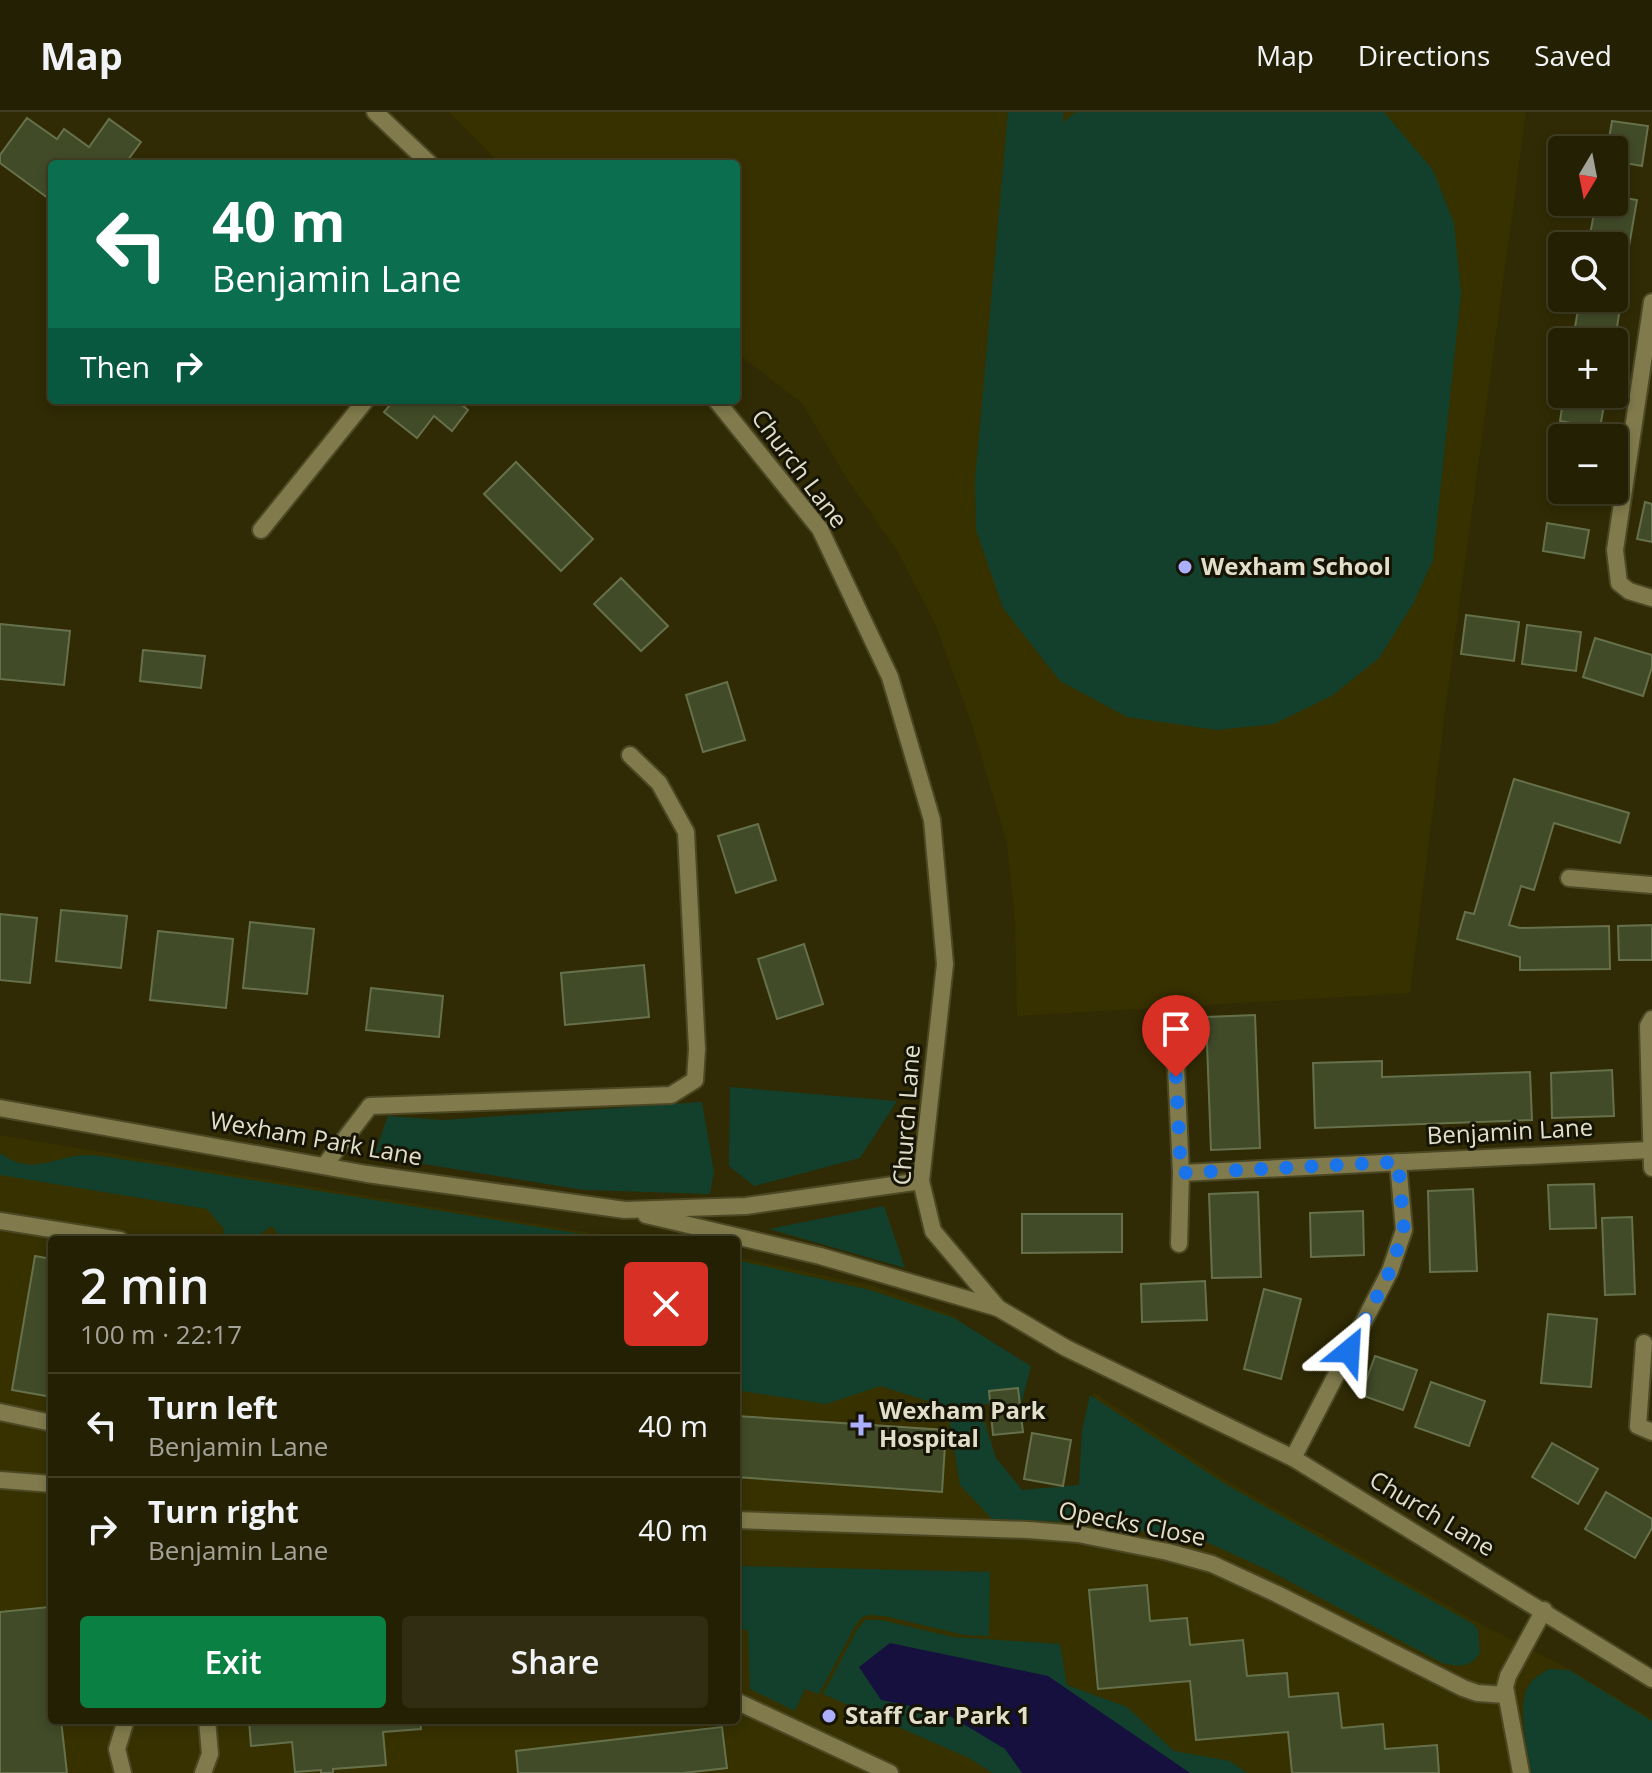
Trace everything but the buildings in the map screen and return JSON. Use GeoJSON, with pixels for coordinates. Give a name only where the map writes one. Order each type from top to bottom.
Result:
{"type":"FeatureCollection","features":[{"type":"Feature","properties":{"kind":"street"},"geometry":{"type":"LineString","coordinates":[[375,112],[426,160]]}},
{"type":"Feature","properties":{"kind":"street"},"geometry":{"type":"LineString","coordinates":[[1652,302],[1615,550],[1619,583],[1629,591],[1652,598]]}},
{"type":"Feature","properties":{"kind":"street"},"geometry":{"type":"LineString","coordinates":[[261,530],[363,404]]}},
{"type":"Feature","properties":{"kind":"street","name":"Church Lane"},"geometry":{"type":"LineString","coordinates":[[719,404],[820,529],[890,677],[932,820],[945,964],[921,1181],[933,1231],[998,1308],[1066,1348],[1293,1458],[1652,1679]]}},
{"type":"Feature","properties":{"kind":"street"},"geometry":{"type":"LineString","coordinates":[[324,1166],[370,1106],[671,1095],[695,1080],[697,1049],[686,832],[659,783],[630,755]]}},
{"type":"Feature","properties":{"kind":"street"},"geometry":{"type":"LineString","coordinates":[[1569,878],[1652,885]]}},
{"type":"Feature","properties":{"kind":"street"},"geometry":{"type":"LineString","coordinates":[[1650,1023],[1649,1150],[1652,1168]]}},
{"type":"Feature","properties":{"kind":"street"},"geometry":{"type":"LineString","coordinates":[[1175,1045],[1181,1173],[1179,1244]]}},
{"type":"Feature","properties":{"kind":"street","name":"Wexham Park Lane"},"geometry":{"type":"LineString","coordinates":[[0,1108],[324,1166],[625,1210],[735,1236]]}},
{"type":"Feature","properties":{"kind":"street","name":"Benjamin Lane"},"geometry":{"type":"LineString","coordinates":[[1181,1173],[1649,1150]]}},
{"type":"Feature","properties":{"kind":"street"},"geometry":{"type":"LineString","coordinates":[[1293,1458],[1390,1271],[1404,1230],[1398,1162]]}},
{"type":"Feature","properties":{"kind":"street","name":"Wexham Park Lane"},"geometry":{"type":"LineString","coordinates":[[625,1210],[746,1206],[921,1181]]}},
{"type":"Feature","properties":{"kind":"street"},"geometry":{"type":"LineString","coordinates":[[0,1221],[95,1236]]}},
{"type":"Feature","properties":{"kind":"street","name":"Wexham Park Lane"},"geometry":{"type":"LineString","coordinates":[[740,1237],[820,1256],[998,1308]]}},
{"type":"Feature","properties":{"kind":"street"},"geometry":{"type":"LineString","coordinates":[[1644,1343],[1638,1426],[1652,1432]]}},
{"type":"Feature","properties":{"kind":"street"},"geometry":{"type":"LineString","coordinates":[[0,1412],[48,1422]]}},
{"type":"Feature","properties":{"kind":"street"},"geometry":{"type":"LineString","coordinates":[[0,1480],[48,1484]]}},
{"type":"Feature","properties":{"kind":"street","name":"Opecks Close"},"geometry":{"type":"LineString","coordinates":[[740,1520],[1017,1529],[1078,1534],[1168,1552],[1212,1564],[1463,1688],[1477,1693],[1506,1695]]}},
{"type":"Feature","properties":{"kind":"street"},"geometry":{"type":"LineString","coordinates":[[1522,1772],[1506,1695],[1508,1676],[1544,1610]]}},
{"type":"Feature","properties":{"kind":"street"},"geometry":{"type":"LineString","coordinates":[[740,1703],[890,1773]]}},
{"type":"Feature","properties":{"kind":"street"},"geometry":{"type":"LineString","coordinates":[[123,1773],[117,1749],[125,1724]]}},
{"type":"Feature","properties":{"kind":"street"},"geometry":{"type":"LineString","coordinates":[[203,1773],[210,1754],[207,1724]]}},
{"type":"Feature","properties":{"kind":"shaded area","name":"Wexham School"},"geometry":{"type":"Polygon","coordinates":[[[449,112],[1526,112],[1410,993],[1017,1016],[1015,921],[1007,843],[971,722],[936,626],[898,552],[847,479],[802,403],[740,355],[740,160],[496,160],[449,112]]]}},
{"type":"Feature","properties":{"kind":"shaded area","name":"Wexham Park Hospital"},"geometry":{"type":"Polygon","coordinates":[[[0,1135],[609,1236],[48,1236],[48,1724],[740,1724],[740,1258],[873,1286],[957,1317],[996,1458],[1022,1490],[1079,1485],[1093,1392],[1227,1481],[1475,1621],[1569,1669],[1652,1719],[1652,1773],[0,1773],[0,1135]]]}},
{"type":"Feature","properties":{"kind":"shaded area"},"geometry":{"type":"Polygon","coordinates":[[[890,1643],[1048,1676],[1190,1773],[1022,1773],[1005,1749],[945,1713],[881,1700],[859,1667],[890,1643]]]}},
{"type":"Feature","properties":{"kind":"green space"},"geometry":{"type":"Polygon","coordinates":[[[1008,112],[1063,112],[1063,122],[1076,112],[1384,112],[1433,170],[1454,223],[1461,293],[1433,560],[1413,604],[1379,658],[1333,695],[1274,724],[1217,730],[1127,717],[1060,681],[1003,608],[976,530],[975,480],[1008,112]]]}},
{"type":"Feature","properties":{"kind":"green space"},"geometry":{"type":"Polygon","coordinates":[[[730,1087],[897,1101],[860,1158],[754,1186],[729,1166],[730,1087]]]}},
{"type":"Feature","properties":{"kind":"green space"},"geometry":{"type":"Polygon","coordinates":[[[702,1102],[714,1172],[710,1194],[584,1190],[374,1156],[388,1116],[442,1120],[702,1102]]]}},
{"type":"Feature","properties":{"kind":"green space"},"geometry":{"type":"Polygon","coordinates":[[[0,1153],[22,1164],[32,1165],[73,1156],[106,1157],[593,1236],[279,1236],[272,1226],[257,1236],[223,1236],[224,1229],[207,1209],[0,1175],[0,1153]]]}},
{"type":"Feature","properties":{"kind":"green space"},"geometry":{"type":"Polygon","coordinates":[[[884,1206],[905,1268],[769,1229],[884,1206]]]}},
{"type":"Feature","properties":{"kind":"green space"},"geometry":{"type":"Polygon","coordinates":[[[740,1261],[870,1290],[954,1318],[1031,1366],[1022,1401],[979,1405],[996,1458],[1022,1490],[1079,1485],[1082,1431],[1090,1395],[1225,1484],[1475,1625],[1480,1653],[1464,1665],[1442,1663],[1268,1570],[1202,1540],[1075,1522],[992,1519],[960,1485],[947,1407],[880,1386],[826,1404],[742,1391],[740,1261]]]}},
{"type":"Feature","properties":{"kind":"green space"},"geometry":{"type":"Polygon","coordinates":[[[740,1566],[990,1572],[989,1636],[964,1635],[885,1616],[868,1615],[861,1618],[854,1628],[819,1694],[805,1689],[795,1711],[750,1689],[748,1630],[740,1629],[740,1566]]]}},
{"type":"Feature","properties":{"kind":"green space"},"geometry":{"type":"Polygon","coordinates":[[[865,1620],[881,1620],[953,1637],[1060,1644],[1067,1685],[1127,1707],[1174,1751],[1230,1761],[1247,1773],[992,1773],[969,1758],[823,1694],[865,1620]]]}},
{"type":"Feature","properties":{"kind":"green space"},"geometry":{"type":"Polygon","coordinates":[[[1549,1669],[1569,1670],[1652,1721],[1652,1773],[1531,1773],[1523,1703],[1531,1682],[1549,1669]]]}},
{"type":"Feature","properties":{"kind":"place","name":"Wexham School"},"geometry":{"type":"Point","coordinates":[1185,567]}},
{"type":"Feature","properties":{"kind":"place","name":"Wexham Park Hospital"},"geometry":{"type":"Point","coordinates":[861,1425]}},
{"type":"Feature","properties":{"kind":"place","name":"Staff Car Park 1"},"geometry":{"type":"Point","coordinates":[829,1716]}},
{"type":"Feature","properties":{"kind":"route"},"geometry":{"type":"LineString","coordinates":[[1176,1077],[1181,1173],[1398,1162],[1404,1230],[1390,1271],[1349,1351]]}}]}
